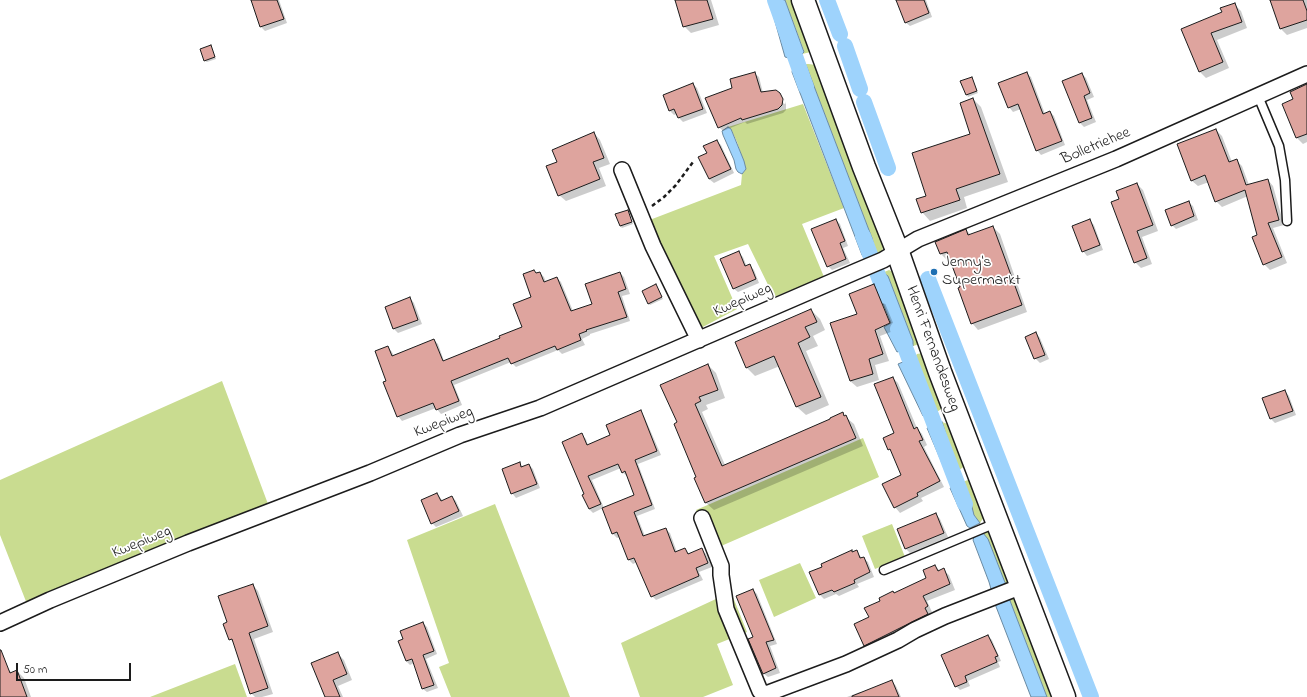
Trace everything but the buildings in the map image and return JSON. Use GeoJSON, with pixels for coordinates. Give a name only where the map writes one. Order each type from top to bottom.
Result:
{"type":"FeatureCollection","features":[{"type":"Feature","properties":{"kind":"street","name":"Henri Fernandesweg"},"geometry":{"type":"LineString","coordinates":[[803,0],[864,167],[890,255],[940,372],[1064,697]]}},
{"type":"Feature","properties":{"kind":"street","name":"Bolletriehee"},"geometry":{"type":"LineString","coordinates":[[890,255],[918,239],[1116,159],[1307,74]]}},
{"type":"Feature","properties":{"kind":"street"},"geometry":{"type":"LineString","coordinates":[[622,170],[653,246],[699,340]]}},
{"type":"Feature","properties":{"kind":"street","name":"Kwepiweg"},"geometry":{"type":"LineString","coordinates":[[0,623],[50,600],[188,543],[460,435],[540,408],[857,271],[890,255]]}},
{"type":"Feature","properties":{"kind":"street"},"geometry":{"type":"LineString","coordinates":[[702,518],[721,566],[726,609],[760,690],[766,694],[846,664],[933,622],[1022,586]]}},
{"type":"Feature","properties":{"kind":"lane"},"geometry":{"type":"LineString","coordinates":[[1258,96],[1279,146],[1285,180],[1287,221]]}},
{"type":"Feature","properties":{"kind":"lane"},"geometry":{"type":"LineString","coordinates":[[884,570],[997,523]]}},
{"type":"Feature","properties":{"kind":"path"},"geometry":{"type":"LineString","coordinates":[[640,214],[664,197],[693,162]]}},
{"type":"Feature","properties":{"kind":"green space"},"geometry":{"type":"Polygon","coordinates":[[[785,0],[795,0],[811,52],[802,54],[804,51],[785,0]]]}},
{"type":"Feature","properties":{"kind":"green space"},"geometry":{"type":"Polygon","coordinates":[[[804,64],[821,66],[883,240],[883,248],[881,253],[876,254],[872,238],[806,65],[804,64]]]}},
{"type":"Feature","properties":{"kind":"green space"},"geometry":{"type":"Polygon","coordinates":[[[803,104],[844,208],[802,224],[824,277],[774,297],[748,244],[714,256],[737,309],[699,329],[647,221],[741,185],[742,174],[746,169],[737,142],[731,129],[728,127],[803,104]]]}},
{"type":"Feature","properties":{"kind":"green space"},"geometry":{"type":"Polygon","coordinates":[[[889,270],[895,273],[920,344],[913,346],[913,341],[888,276],[882,273],[889,270]]]}},
{"type":"Feature","properties":{"kind":"green space"},"geometry":{"type":"Polygon","coordinates":[[[923,353],[943,408],[935,413],[915,357],[917,354],[923,353]]]}},
{"type":"Feature","properties":{"kind":"green space"},"geometry":{"type":"Polygon","coordinates":[[[222,381],[268,504],[27,604],[0,535],[0,480],[222,381]]]}},
{"type":"Feature","properties":{"kind":"green space"},"geometry":{"type":"Polygon","coordinates":[[[942,422],[954,426],[965,466],[959,470],[957,469],[942,422]]]}},
{"type":"Feature","properties":{"kind":"green space"},"geometry":{"type":"Polygon","coordinates":[[[863,438],[879,477],[712,550],[696,510],[863,438]]]}},
{"type":"Feature","properties":{"kind":"green space"},"geometry":{"type":"Polygon","coordinates":[[[970,479],[984,517],[980,523],[974,515],[963,482],[970,479]]]}},
{"type":"Feature","properties":{"kind":"green space"},"geometry":{"type":"Polygon","coordinates":[[[495,504],[570,697],[451,697],[439,667],[449,663],[407,540],[495,504]]]}},
{"type":"Feature","properties":{"kind":"green space"},"geometry":{"type":"Polygon","coordinates":[[[892,524],[905,557],[875,569],[862,536],[892,524]]]}},
{"type":"Feature","properties":{"kind":"green space"},"geometry":{"type":"Polygon","coordinates":[[[987,531],[993,535],[1010,582],[1006,585],[988,540],[983,533],[987,531]]]}},
{"type":"Feature","properties":{"kind":"green space"},"geometry":{"type":"Polygon","coordinates":[[[800,563],[816,598],[774,617],[759,580],[800,563]]]}},
{"type":"Feature","properties":{"kind":"green space"},"geometry":{"type":"Polygon","coordinates":[[[731,592],[747,632],[717,644],[733,685],[703,697],[640,697],[621,643],[731,592]]]}},
{"type":"Feature","properties":{"kind":"green space"},"geometry":{"type":"Polygon","coordinates":[[[1016,595],[1052,696],[1051,697],[1047,697],[1009,598],[1016,595]]]}},
{"type":"Feature","properties":{"kind":"green space"},"geometry":{"type":"Polygon","coordinates":[[[235,664],[247,697],[150,697],[235,664]]]}},
{"type":"Feature","properties":{"kind":"water"},"geometry":{"type":"Polygon","coordinates":[[[769,0],[785,0],[804,52],[802,54],[789,58],[785,57],[769,0]]]}},
{"type":"Feature","properties":{"kind":"water"},"geometry":{"type":"Polygon","coordinates":[[[804,64],[806,65],[872,238],[876,254],[865,259],[862,255],[792,72],[793,68],[804,64]]]}},
{"type":"Feature","properties":{"kind":"water"},"geometry":{"type":"Polygon","coordinates":[[[728,127],[731,129],[744,161],[746,169],[742,174],[736,169],[734,160],[723,135],[722,131],[728,127]]]}},
{"type":"Feature","properties":{"kind":"water"},"geometry":{"type":"Polygon","coordinates":[[[885,274],[888,276],[913,341],[913,346],[897,352],[884,327],[891,323],[873,279],[885,274]]]}},
{"type":"Feature","properties":{"kind":"water"},"geometry":{"type":"Polygon","coordinates":[[[915,357],[936,411],[935,413],[926,417],[923,416],[898,364],[915,357]]]}},
{"type":"Feature","properties":{"kind":"water"},"geometry":{"type":"Polygon","coordinates":[[[942,422],[957,469],[959,470],[959,473],[948,477],[927,428],[942,422]]]}},
{"type":"Feature","properties":{"kind":"water"},"geometry":{"type":"Polygon","coordinates":[[[963,482],[969,495],[974,515],[980,523],[970,528],[967,526],[950,488],[963,482]]]}},
{"type":"Feature","properties":{"kind":"water"},"geometry":{"type":"Polygon","coordinates":[[[983,533],[988,539],[1006,585],[994,590],[991,589],[973,540],[974,537],[983,533]]]}},
{"type":"Feature","properties":{"kind":"water"},"geometry":{"type":"Polygon","coordinates":[[[1009,598],[1047,697],[1031,697],[995,604],[1009,598]]]}},
{"type":"Feature","properties":{"kind":"waterway"},"geometry":{"type":"LineString","coordinates":[[775,0],[806,87]]}},
{"type":"Feature","properties":{"kind":"waterway"},"geometry":{"type":"LineString","coordinates":[[827,0],[840,34]]}},
{"type":"Feature","properties":{"kind":"waterway"},"geometry":{"type":"LineString","coordinates":[[845,46],[860,89]]}},
{"type":"Feature","properties":{"kind":"waterway"},"geometry":{"type":"LineString","coordinates":[[864,102],[888,168]]}},
{"type":"Feature","properties":{"kind":"waterway"},"geometry":{"type":"LineString","coordinates":[[863,236],[886,296]]}},
{"type":"Feature","properties":{"kind":"waterway"},"geometry":{"type":"LineString","coordinates":[[928,279],[1091,697]]}},
{"type":"Feature","properties":{"kind":"waterway"},"geometry":{"type":"LineString","coordinates":[[898,329],[965,504]]}},
{"type":"Feature","properties":{"kind":"place","name":"Jenny's Supermarkt"},"geometry":{"type":"Point","coordinates":[934,272]}}]}
